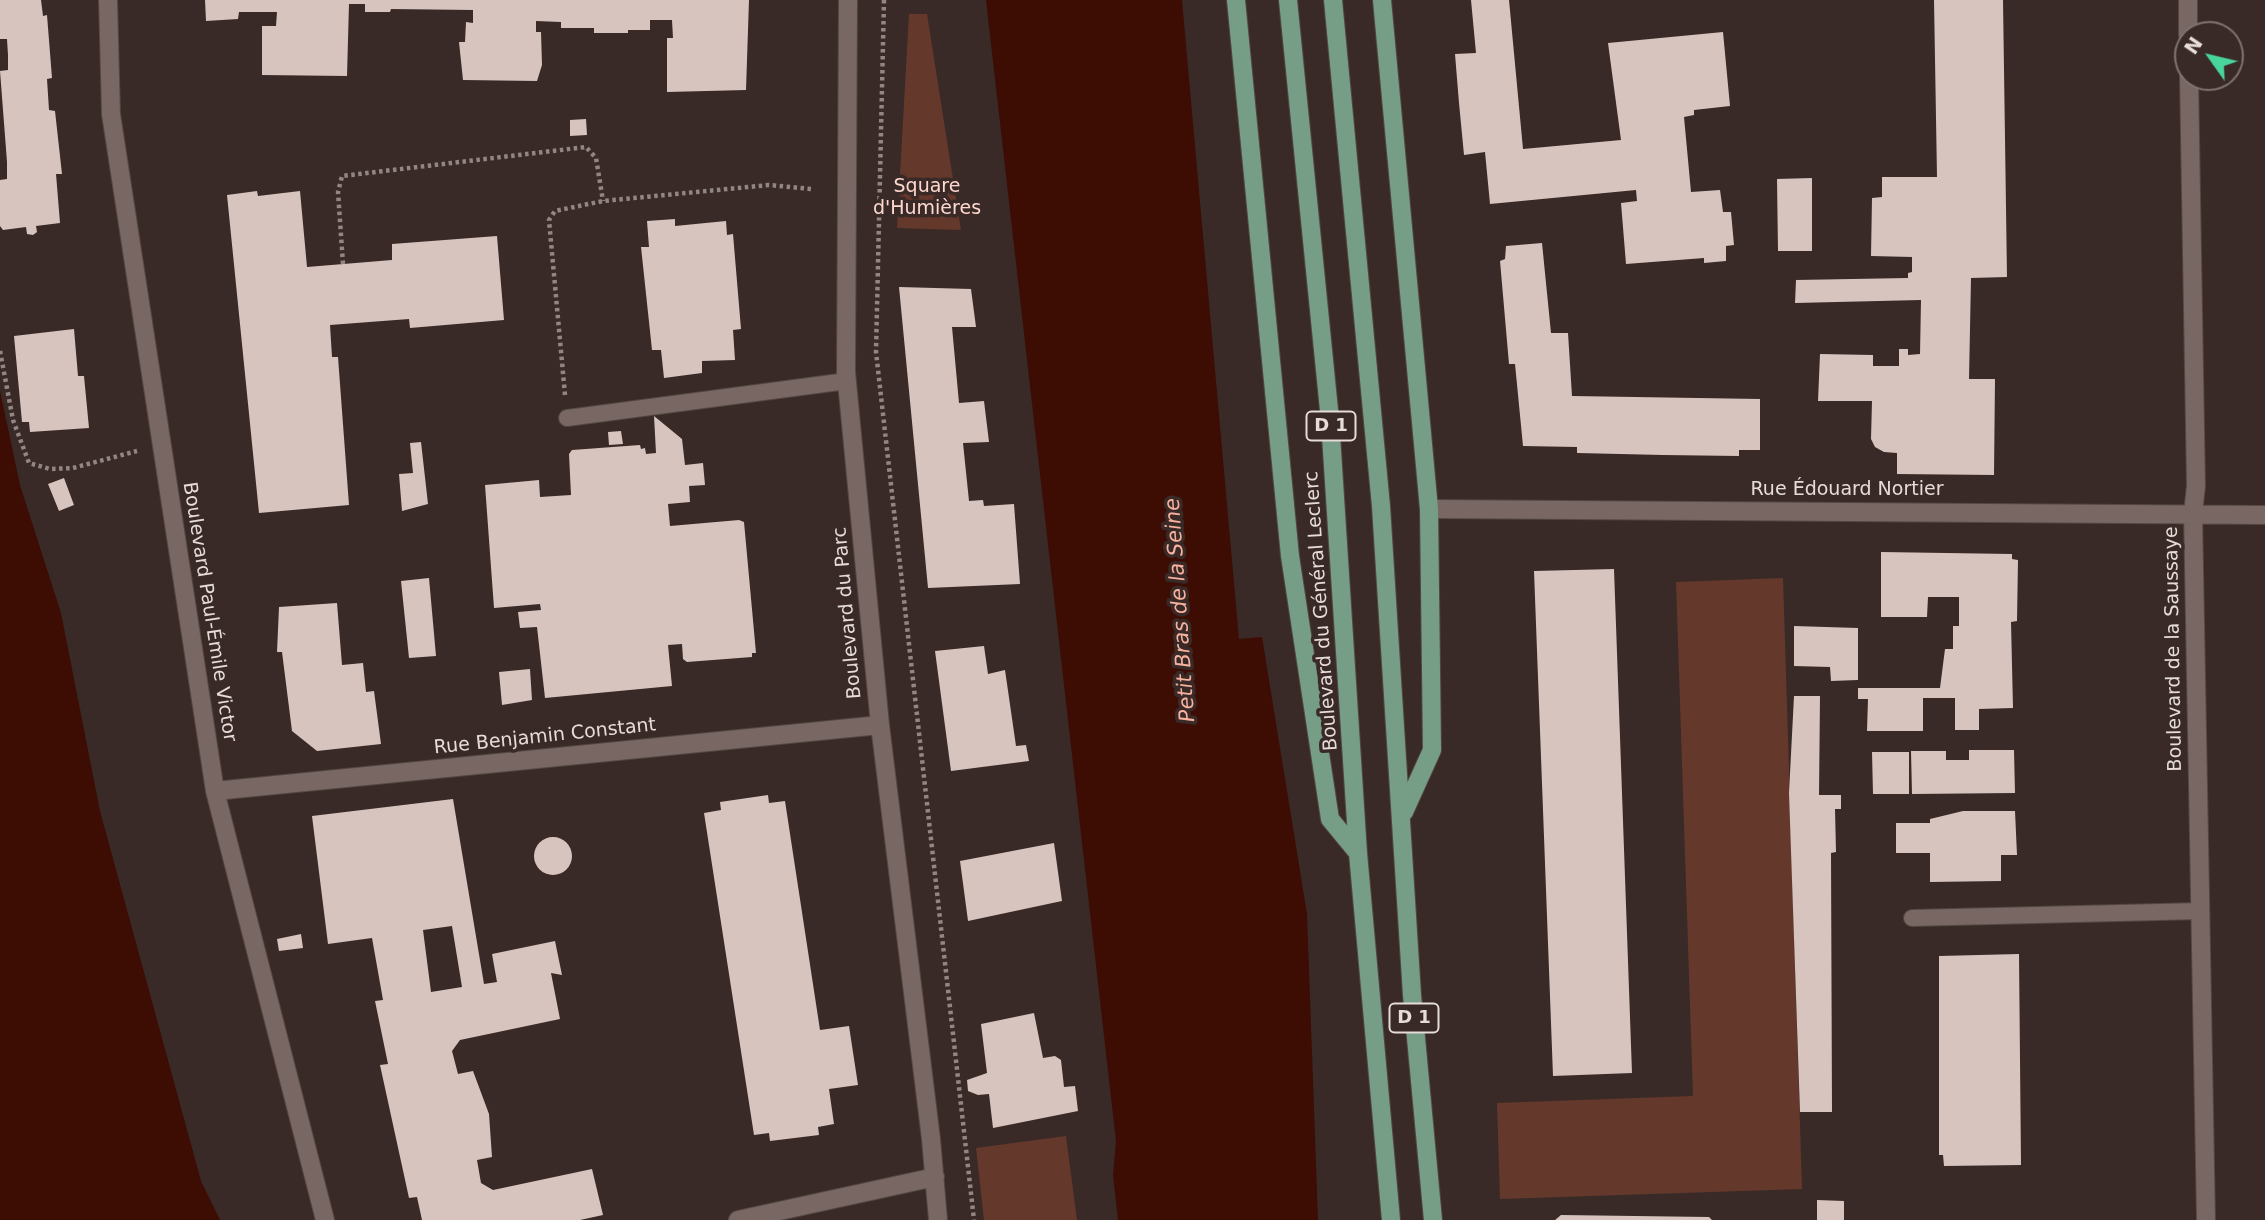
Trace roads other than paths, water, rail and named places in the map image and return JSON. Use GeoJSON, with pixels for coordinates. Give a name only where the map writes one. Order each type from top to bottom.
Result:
{"type":"FeatureCollection","features":[{"type":"Feature","properties":{"kind":"main road"},"geometry":{"type":"LineString","coordinates":[[1236,0],[1290,556],[1330,820],[1359,853]]}},
{"type":"Feature","properties":{"kind":"main road","name":"Boulevard du Général Leclerc"},"geometry":{"type":"LineString","coordinates":[[1288,0],[1330,420],[1359,853],[1391,1220]]}},
{"type":"Feature","properties":{"kind":"main road","name":"D 1"},"geometry":{"type":"LineString","coordinates":[[1333,0],[1381,506],[1412,996],[1433,1220]]}},
{"type":"Feature","properties":{"kind":"main road"},"geometry":{"type":"LineString","coordinates":[[1382,0],[1429,509],[1432,750],[1402,815]]}},
{"type":"Feature","properties":{"kind":"street","name":"Boulevard Paul-Émile Victor"},"geometry":{"type":"LineString","coordinates":[[108,0],[111,114],[215,791],[325,1220]]}},
{"type":"Feature","properties":{"kind":"street","name":"Boulevard du Parc"},"geometry":{"type":"LineString","coordinates":[[848,0],[847,381],[880,725],[938,1220]]}},
{"type":"Feature","properties":{"kind":"street"},"geometry":{"type":"LineString","coordinates":[[2188,0],[2188,21]]}},
{"type":"Feature","properties":{"kind":"street","name":"Boulevard de la Saussaye"},"geometry":{"type":"LineString","coordinates":[[2189,91],[2196,486],[2193,513],[2206,1220]]}},
{"type":"Feature","properties":{"kind":"street","name":"Rue Édouard Nortier"},"geometry":{"type":"LineString","coordinates":[[1429,509],[2265,515]]}},
{"type":"Feature","properties":{"kind":"street","name":"Rue Benjamin Constant"},"geometry":{"type":"LineString","coordinates":[[215,791],[880,725]]}},
{"type":"Feature","properties":{"kind":"street"},"geometry":{"type":"LineString","coordinates":[[738,1220],[935,1177]]}},
{"type":"Feature","properties":{"kind":"lane"},"geometry":{"type":"LineString","coordinates":[[567,418],[847,381]]}},
{"type":"Feature","properties":{"kind":"lane"},"geometry":{"type":"LineString","coordinates":[[1912,918],[2201,911]]}},
{"type":"Feature","properties":{"kind":"water","name":"Petit Bras de la Seine"},"geometry":{"type":"Polygon","coordinates":[[[986,0],[1182,0],[1239,639],[1262,637],[1307,914],[1318,1220],[1118,1220],[1113,1175],[1116,1141],[986,0]]]}},
{"type":"Feature","properties":{"kind":"water"},"geometry":{"type":"Polygon","coordinates":[[[0,391],[20,485],[61,613],[100,811],[201,1181],[220,1220],[0,1220],[0,391]]]}},
{"type":"Feature","properties":{"kind":"park label","name":"Square d'Humières"},"geometry":{"type":"Point","coordinates":[927,198]}}]}
